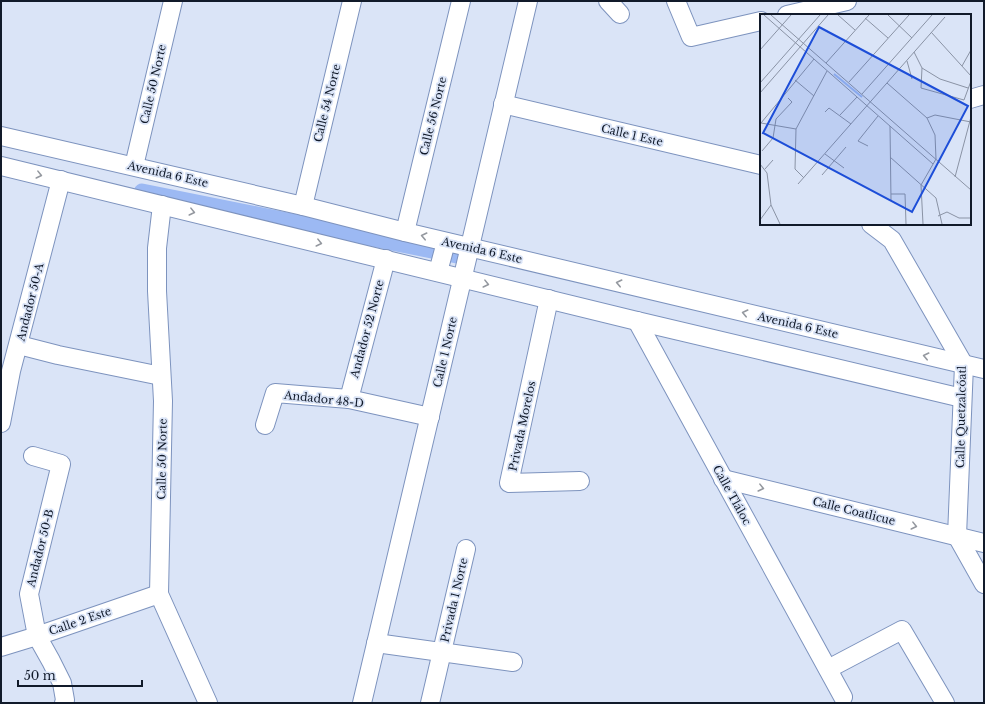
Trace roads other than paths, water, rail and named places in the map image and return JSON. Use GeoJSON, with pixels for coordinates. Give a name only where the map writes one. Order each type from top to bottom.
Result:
{"type":"FeatureCollection","features":[{"type":"Feature","properties":{"kind":"street","name":"Calle 50 Norte"},"geometry":{"type":"LineString","coordinates":[[134,166],[172,1]]}},
{"type":"Feature","properties":{"kind":"street","name":"Calle 54 Norte"},"geometry":{"type":"LineString","coordinates":[[303,206],[352,1]]}},
{"type":"Feature","properties":{"kind":"street","name":"Calle 56 Norte"},"geometry":{"type":"LineString","coordinates":[[405,232],[461,1]]}},
{"type":"Feature","properties":{"kind":"street","name":"Calle 1 Norte"},"geometry":{"type":"LineString","coordinates":[[362,703],[528,1]]}},
{"type":"Feature","properties":{"kind":"street"},"geometry":{"type":"LineString","coordinates":[[608,1],[620,14]]}},
{"type":"Feature","properties":{"kind":"street"},"geometry":{"type":"LineString","coordinates":[[676,1],[691,38],[760,21]]}},
{"type":"Feature","properties":{"kind":"street"},"geometry":{"type":"LineString","coordinates":[[791,14],[847,1]]}},
{"type":"Feature","properties":{"kind":"street"},"geometry":{"type":"LineString","coordinates":[[971,99],[984,95]]}},
{"type":"Feature","properties":{"kind":"street","name":"Calle 1 Este"},"geometry":{"type":"LineString","coordinates":[[503,104],[760,165]]}},
{"type":"Feature","properties":{"kind":"street","name":"Avenida 6 Este"},"geometry":{"type":"LineString","coordinates":[[1,136],[303,206],[470,248],[984,369]]}},
{"type":"Feature","properties":{"kind":"street"},"geometry":{"type":"LineString","coordinates":[[1,166],[637,321],[962,398]]}},
{"type":"Feature","properties":{"kind":"street","name":"Andador 50-A"},"geometry":{"type":"LineString","coordinates":[[1,423],[11,371],[61,180]]}},
{"type":"Feature","properties":{"kind":"street","name":"Calle 50 Norte"},"geometry":{"type":"LineString","coordinates":[[162,205],[157,255],[157,291],[163,401],[159,594],[208,703]]}},
{"type":"Feature","properties":{"kind":"street","name":"Calle Quetzalcóatl"},"geometry":{"type":"LineString","coordinates":[[872,225],[892,240],[964,365],[957,536]]}},
{"type":"Feature","properties":{"kind":"street"},"geometry":{"type":"LineString","coordinates":[[438,272],[446,242]]}},
{"type":"Feature","properties":{"kind":"street","name":"Andador 52 Norte"},"geometry":{"type":"LineString","coordinates":[[349,399],[386,259]]}},
{"type":"Feature","properties":{"kind":"street","name":"Privada Morelos"},"geometry":{"type":"LineString","coordinates":[[549,299],[509,483],[580,482]]}},
{"type":"Feature","properties":{"kind":"street","name":"Calle Tláloc"},"geometry":{"type":"LineString","coordinates":[[637,321],[843,697]]}},
{"type":"Feature","properties":{"kind":"street"},"geometry":{"type":"LineString","coordinates":[[19,345],[58,355],[161,376]]}},
{"type":"Feature","properties":{"kind":"street","name":"Andador 48-D"},"geometry":{"type":"LineString","coordinates":[[265,425],[275,394],[349,399],[430,417]]}},
{"type":"Feature","properties":{"kind":"street","name":"Andador 50-B"},"geometry":{"type":"LineString","coordinates":[[33,456],[61,464],[29,594],[37,636],[52,660],[62,683],[65,700],[64,703]]}},
{"type":"Feature","properties":{"kind":"street","name":"Calle Coatlicue"},"geometry":{"type":"LineString","coordinates":[[723,479],[984,543]]}},
{"type":"Feature","properties":{"kind":"street"},"geometry":{"type":"LineString","coordinates":[[957,536],[984,584]]}},
{"type":"Feature","properties":{"kind":"street","name":"Privada 1 Norte"},"geometry":{"type":"LineString","coordinates":[[430,703],[466,549]]}},
{"type":"Feature","properties":{"kind":"street","name":"Calle 2 Este"},"geometry":{"type":"LineString","coordinates":[[1,647],[159,594]]}},
{"type":"Feature","properties":{"kind":"street"},"geometry":{"type":"LineString","coordinates":[[828,669],[902,630],[945,703]]}},
{"type":"Feature","properties":{"kind":"street","name":"Privada 1 Norte"},"geometry":{"type":"LineString","coordinates":[[376,643],[513,662]]}},
{"type":"Feature","properties":{"kind":"waterway"},"geometry":{"type":"LineString","coordinates":[[142,192],[467,257]]}}]}
